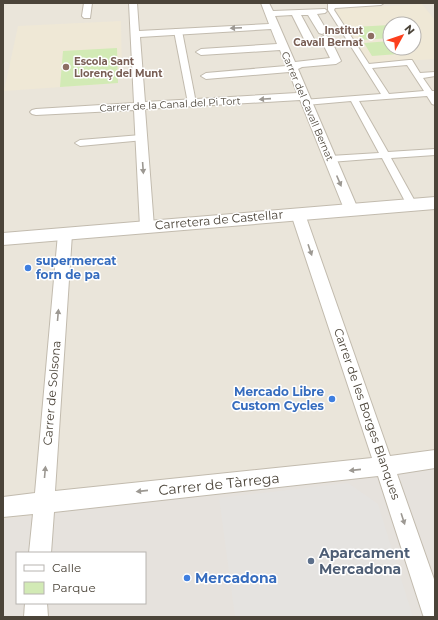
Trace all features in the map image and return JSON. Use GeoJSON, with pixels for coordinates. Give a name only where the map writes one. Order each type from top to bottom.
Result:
{"type":"FeatureCollection","features":[{"type":"Feature","properties":{"kind":"street"},"geometry":{"type":"LineString","coordinates":[[87,16],[88,3]]}},
{"type":"Feature","properties":{"kind":"street"},"geometry":{"type":"LineString","coordinates":[[133,3],[147,227]]}},
{"type":"Feature","properties":{"kind":"street","name":"Carrer del Cavall Bernat"},"geometry":{"type":"LineString","coordinates":[[265,3],[351,209]]}},
{"type":"Feature","properties":{"kind":"street"},"geometry":{"type":"LineString","coordinates":[[381,3],[332,4],[331,10],[387,97]]}},
{"type":"Feature","properties":{"kind":"street"},"geometry":{"type":"LineString","coordinates":[[270,14],[322,11]]}},
{"type":"Feature","properties":{"kind":"street"},"geometry":{"type":"LineString","coordinates":[[206,76],[292,69],[299,64],[336,61],[311,12]]}},
{"type":"Feature","properties":{"kind":"street"},"geometry":{"type":"LineString","coordinates":[[295,13],[309,39]]}},
{"type":"Feature","properties":{"kind":"street"},"geometry":{"type":"LineString","coordinates":[[135,34],[275,26]]}},
{"type":"Feature","properties":{"kind":"street"},"geometry":{"type":"LineString","coordinates":[[178,31],[192,103]]}},
{"type":"Feature","properties":{"kind":"street"},"geometry":{"type":"LineString","coordinates":[[201,52],[283,47]]}},
{"type":"Feature","properties":{"kind":"street"},"geometry":{"type":"LineString","coordinates":[[368,66],[408,62],[432,93],[435,102]]}},
{"type":"Feature","properties":{"kind":"street"},"geometry":{"type":"LineString","coordinates":[[418,76],[435,74]]}},
{"type":"Feature","properties":{"kind":"street"},"geometry":{"type":"LineString","coordinates":[[305,99],[354,99],[432,93]]}},
{"type":"Feature","properties":{"kind":"street","name":"Carrer de la Canal del Pi Tort"},"geometry":{"type":"LineString","coordinates":[[36,112],[192,103],[305,99]]}},
{"type":"Feature","properties":{"kind":"street"},"geometry":{"type":"LineString","coordinates":[[354,99],[412,205]]}},
{"type":"Feature","properties":{"kind":"street"},"geometry":{"type":"LineString","coordinates":[[80,143],[141,138]]}},
{"type":"Feature","properties":{"kind":"street"},"geometry":{"type":"LineString","coordinates":[[330,160],[435,152]]}},
{"type":"Feature","properties":{"kind":"street","name":"Carretera de Castellar"},"geometry":{"type":"LineString","coordinates":[[3,239],[435,203]]}},
{"type":"Feature","properties":{"kind":"street","name":"Carrer de les Borges Blanques"},"geometry":{"type":"LineString","coordinates":[[298,214],[435,615]]}},
{"type":"Feature","properties":{"kind":"street","name":"Carrer de Solsona"},"geometry":{"type":"LineString","coordinates":[[40,552],[65,234]]}},
{"type":"Feature","properties":{"kind":"street","name":"Carrer de Tàrrega"},"geometry":{"type":"LineString","coordinates":[[3,507],[385,466],[435,459]]}},
{"type":"Feature","properties":{"kind":"street"},"geometry":{"type":"LineString","coordinates":[[36,604],[36,617]]}},
{"type":"Feature","properties":{"kind":"shaded area"},"geometry":{"type":"Polygon","coordinates":[[[3,3],[435,3],[435,617],[3,617],[3,3]]]}},
{"type":"Feature","properties":{"kind":"shaded area","name":"Institut Cavall Bernat"},"geometry":{"type":"Polygon","coordinates":[[[422,4],[435,20],[435,59],[369,63],[334,9],[422,4]]]}},
{"type":"Feature","properties":{"kind":"shaded area","name":"Escola Sant Llorenç del Munt"},"geometry":{"type":"Polygon","coordinates":[[[121,21],[122,79],[118,79],[118,83],[4,91],[18,26],[121,21]]]}},
{"type":"Feature","properties":{"kind":"shaded area"},"geometry":{"type":"Polygon","coordinates":[[[435,464],[435,617],[3,617],[3,519],[435,464]]]}},
{"type":"Feature","properties":{"kind":"shaded area","name":"Aparcament Mercadona"},"geometry":{"type":"Polygon","coordinates":[[[348,483],[378,504],[413,617],[235,617],[219,498],[348,483]]]}},
{"type":"Feature","properties":{"kind":"green space"},"geometry":{"type":"Polygon","coordinates":[[[382,25],[382,39],[362,40],[354,27],[382,25]]]}},
{"type":"Feature","properties":{"kind":"green space"},"geometry":{"type":"Polygon","coordinates":[[[382,42],[382,55],[372,56],[364,43],[382,42]]]}},
{"type":"Feature","properties":{"kind":"green space"},"geometry":{"type":"Polygon","coordinates":[[[117,48],[118,83],[60,87],[63,51],[117,48]]]}},
{"type":"Feature","properties":{"kind":"place","name":"Institut Cavall Bernat"},"geometry":{"type":"Point","coordinates":[371,36]}},
{"type":"Feature","properties":{"kind":"place","name":"Escola Sant Llorenç del Munt"},"geometry":{"type":"Point","coordinates":[66,67]}},
{"type":"Feature","properties":{"kind":"place","name":"supermercat forn de pa"},"geometry":{"type":"Point","coordinates":[28,268]}},
{"type":"Feature","properties":{"kind":"place","name":"Mercado Libre Custom Cycles"},"geometry":{"type":"Point","coordinates":[332,399]}},
{"type":"Feature","properties":{"kind":"place","name":"Aparcament Mercadona"},"geometry":{"type":"Point","coordinates":[311,561]}},
{"type":"Feature","properties":{"kind":"place","name":"Mercadona"},"geometry":{"type":"Point","coordinates":[187,578]}}]}
